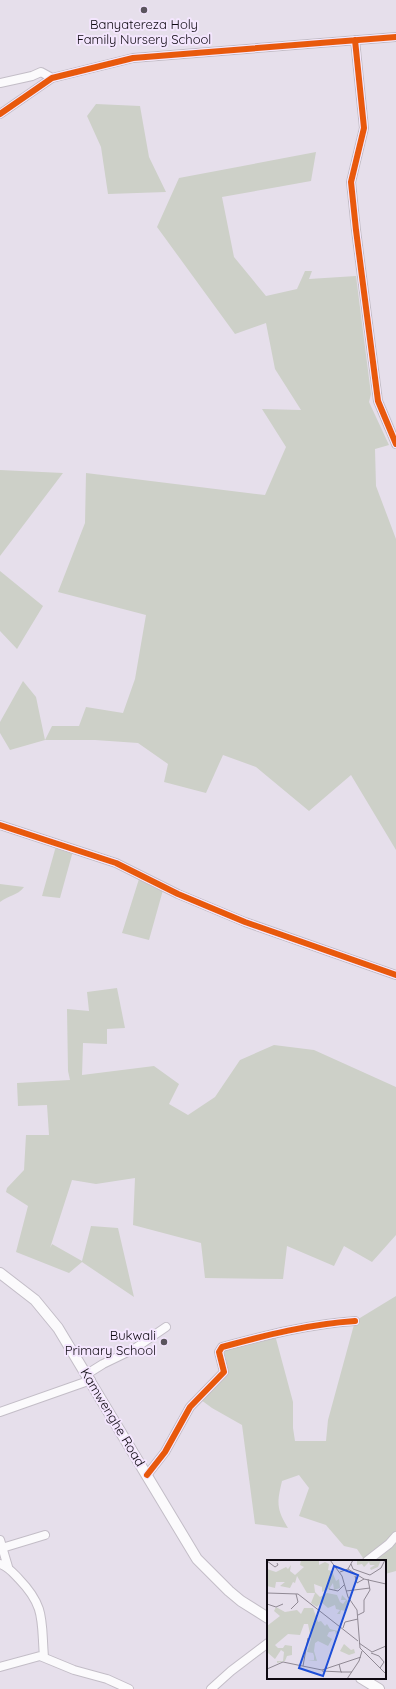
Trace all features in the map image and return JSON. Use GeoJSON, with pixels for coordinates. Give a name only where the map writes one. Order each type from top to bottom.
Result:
{"type":"FeatureCollection","features":[{"type":"Feature","properties":{"kind":"main road","name":"Kamwenghe Road"},"geometry":{"type":"LineString","coordinates":[[0,1273],[36,1300],[58,1328],[198,1559],[241,1602],[267,1617]]}},
{"type":"Feature","properties":{"kind":"main road"},"geometry":{"type":"LineString","coordinates":[[363,1679],[379,1689]]}},
{"type":"Feature","properties":{"kind":"street"},"geometry":{"type":"LineString","coordinates":[[0,114],[52,78],[140,57],[396,37]]}},
{"type":"Feature","properties":{"kind":"street"},"geometry":{"type":"LineString","coordinates":[[355,40],[364,128],[351,182],[378,401],[396,444]]}},
{"type":"Feature","properties":{"kind":"street"},"geometry":{"type":"LineString","coordinates":[[0,82],[32,76],[41,72],[52,78]]}},
{"type":"Feature","properties":{"kind":"street"},"geometry":{"type":"LineString","coordinates":[[0,825],[116,864],[178,894],[245,922],[396,975]]}},
{"type":"Feature","properties":{"kind":"street"},"geometry":{"type":"LineString","coordinates":[[148,1475],[165,1452],[190,1407],[222,1374],[224,1369],[219,1352],[222,1347],[270,1334],[312,1325],[355,1321]]}},
{"type":"Feature","properties":{"kind":"street"},"geometry":{"type":"LineString","coordinates":[[0,1412],[89,1377],[103,1364],[134,1349],[166,1327]]}},
{"type":"Feature","properties":{"kind":"street"},"geometry":{"type":"LineString","coordinates":[[2,1548],[45,1535]]}},
{"type":"Feature","properties":{"kind":"street"},"geometry":{"type":"LineString","coordinates":[[368,1560],[389,1544],[396,1536]]}},
{"type":"Feature","properties":{"kind":"street"},"geometry":{"type":"LineString","coordinates":[[0,1540],[4,1566],[27,1587],[36,1599],[42,1618],[44,1657]]}},
{"type":"Feature","properties":{"kind":"street"},"geometry":{"type":"LineString","coordinates":[[211,1689],[231,1671],[267,1644]]}},
{"type":"Feature","properties":{"kind":"street"},"geometry":{"type":"LineString","coordinates":[[0,1667],[34,1656],[44,1657],[74,1670],[106,1679],[130,1689]]}},
{"type":"Feature","properties":{"kind":"shaded area"},"geometry":{"type":"Polygon","coordinates":[[[96,104],[140,106],[149,157],[166,192],[108,194],[101,147],[87,116],[96,104]]]}},
{"type":"Feature","properties":{"kind":"shaded area"},"geometry":{"type":"Polygon","coordinates":[[[316,152],[311,181],[222,197],[234,257],[266,296],[297,289],[305,271],[312,271],[309,279],[356,276],[371,394],[369,402],[389,445],[375,449],[376,486],[396,539],[396,850],[351,775],[309,811],[256,767],[223,755],[206,793],[164,782],[168,764],[138,743],[95,740],[45,740],[52,726],[79,726],[86,707],[123,713],[135,679],[146,615],[58,592],[85,523],[86,473],[265,495],[286,447],[262,409],[301,410],[275,369],[266,323],[235,334],[157,227],[179,178],[316,152]]]}},
{"type":"Feature","properties":{"kind":"shaded area"},"geometry":{"type":"Polygon","coordinates":[[[0,470],[63,473],[0,556],[0,470]]]}},
{"type":"Feature","properties":{"kind":"shaded area"},"geometry":{"type":"Polygon","coordinates":[[[0,571],[43,606],[17,649],[0,631],[0,571]]]}},
{"type":"Feature","properties":{"kind":"shaded area"},"geometry":{"type":"Polygon","coordinates":[[[23,681],[36,697],[45,740],[10,750],[0,733],[0,722],[23,681]]]}},
{"type":"Feature","properties":{"kind":"shaded area"},"geometry":{"type":"Polygon","coordinates":[[[56,846],[73,851],[60,898],[42,896],[56,846]]]}},
{"type":"Feature","properties":{"kind":"shaded area"},"geometry":{"type":"Polygon","coordinates":[[[139,879],[163,890],[149,940],[122,933],[139,879]]]}},
{"type":"Feature","properties":{"kind":"shaded area"},"geometry":{"type":"Polygon","coordinates":[[[0,884],[24,887],[19,892],[0,902],[0,884]]]}},
{"type":"Feature","properties":{"kind":"shaded area"},"geometry":{"type":"Polygon","coordinates":[[[117,988],[125,1028],[107,1029],[107,1044],[83,1043],[82,1075],[154,1066],[179,1084],[169,1104],[188,1115],[215,1097],[240,1060],[274,1045],[314,1050],[396,1087],[396,1235],[372,1262],[344,1246],[334,1266],[287,1246],[283,1279],[205,1278],[201,1243],[133,1225],[135,1178],[96,1184],[72,1180],[50,1248],[52,1244],[82,1261],[91,1226],[118,1228],[134,1297],[82,1262],[69,1273],[16,1252],[28,1206],[6,1192],[7,1188],[24,1170],[26,1135],[49,1135],[47,1105],[18,1106],[17,1083],[70,1080],[68,1071],[67,1009],[89,1011],[87,992],[117,988]]]}},
{"type":"Feature","properties":{"kind":"shaded area"},"geometry":{"type":"Polygon","coordinates":[[[396,1296],[396,1571],[386,1574],[386,1560],[364,1560],[357,1549],[344,1546],[326,1525],[299,1516],[309,1488],[299,1475],[282,1481],[280,1488],[279,1505],[281,1516],[288,1528],[255,1524],[242,1425],[212,1408],[197,1397],[224,1369],[221,1351],[275,1335],[293,1402],[293,1428],[295,1441],[326,1441],[328,1420],[355,1321],[396,1296]]]}},
{"type":"Feature","properties":{"kind":"cycle path"},"geometry":{"type":"LineString","coordinates":[[0,114],[52,78],[133,58],[396,37]]}},
{"type":"Feature","properties":{"kind":"cycle path"},"geometry":{"type":"LineString","coordinates":[[355,40],[364,128],[351,182],[378,401],[396,444]]}},
{"type":"Feature","properties":{"kind":"cycle path"},"geometry":{"type":"LineString","coordinates":[[0,825],[116,863],[178,894],[245,922],[396,975]]}},
{"type":"Feature","properties":{"kind":"cycle path"},"geometry":{"type":"LineString","coordinates":[[147,1475],[165,1452],[190,1407],[224,1372],[219,1352],[222,1347],[288,1331],[338,1322],[355,1321]]}},
{"type":"Feature","properties":{"kind":"place","name":"Banyatereza Holy Family Nursery School"},"geometry":{"type":"Point","coordinates":[144,10]}},
{"type":"Feature","properties":{"kind":"place","name":"Bukwali Primary School"},"geometry":{"type":"Point","coordinates":[164,1342]}}]}
